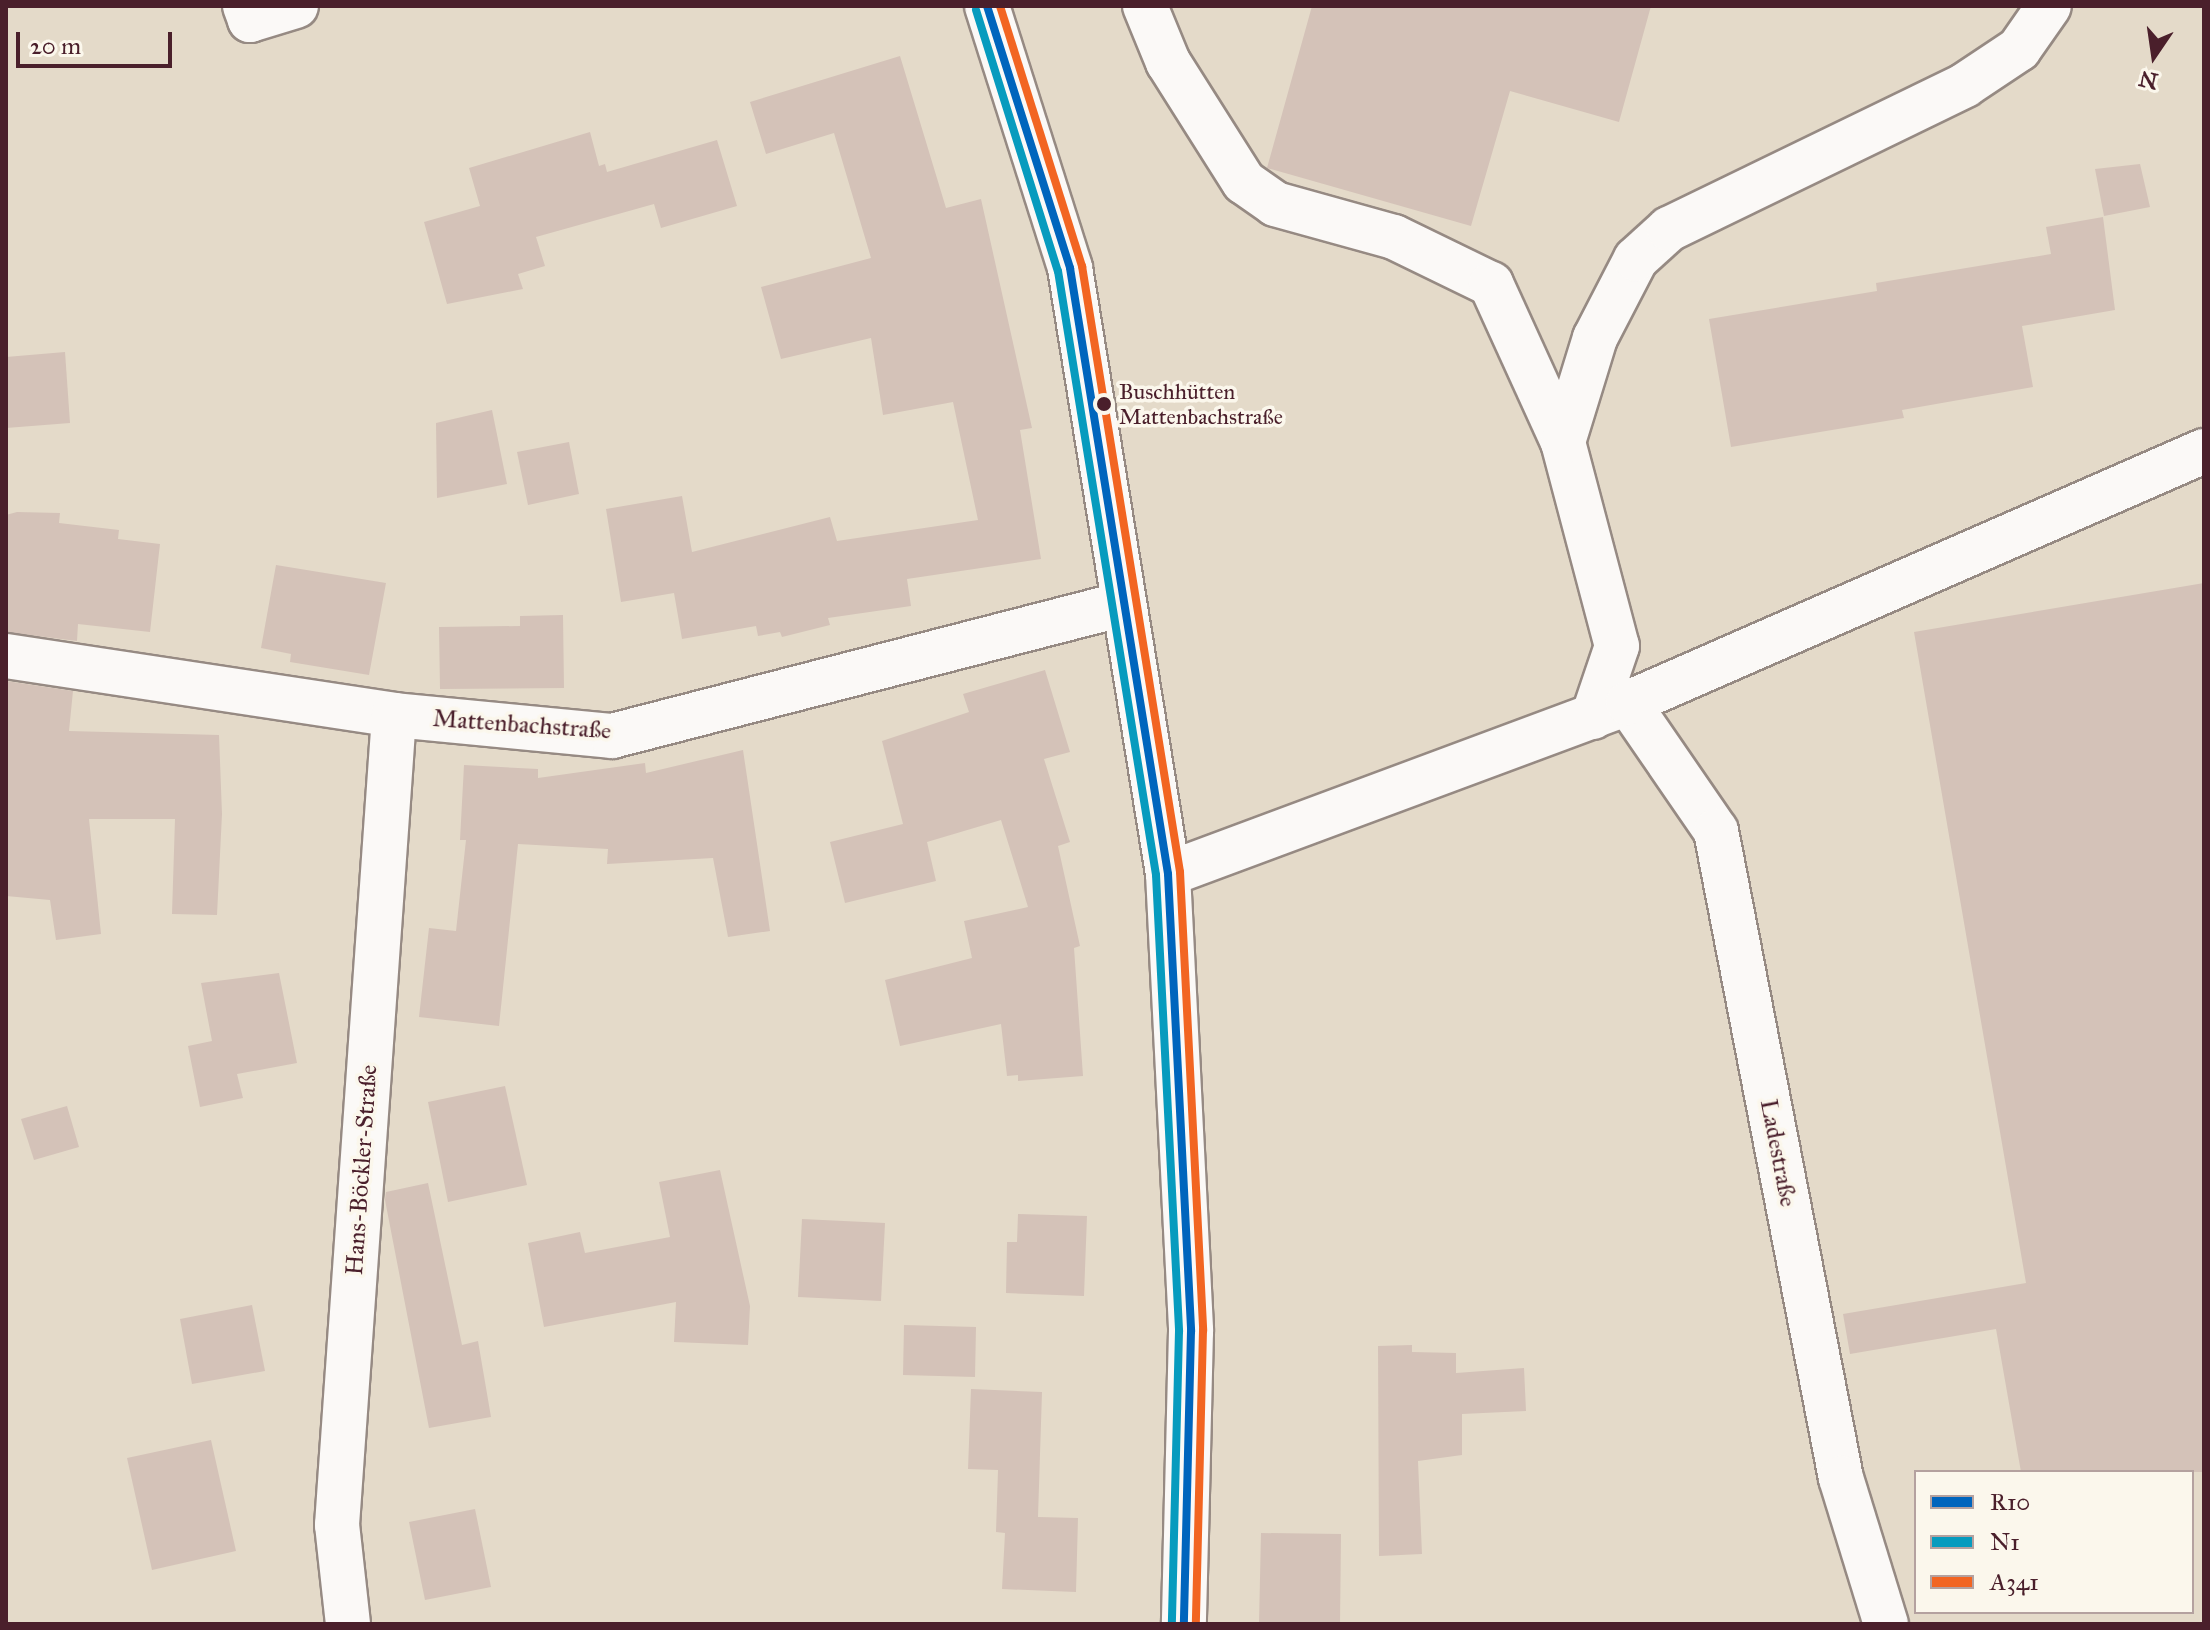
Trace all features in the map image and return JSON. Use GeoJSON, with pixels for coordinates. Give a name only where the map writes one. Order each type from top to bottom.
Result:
{"type":"FeatureCollection","features":[{"type":"Feature","properties":{"kind":"street"},"geometry":{"type":"LineString","coordinates":[[245,6],[250,20],[296,6]]}},
{"type":"Feature","properties":{"kind":"street"},"geometry":{"type":"LineString","coordinates":[[987,6],[1070,268],[1168,874],[1191,1331],[1184,1624]]}},
{"type":"Feature","properties":{"kind":"street"},"geometry":{"type":"LineString","coordinates":[[1145,6],[1168,62],[1244,182],[1275,204],[1394,237],[1491,284],[1563,442],[1617,646],[1610,710]]}},
{"type":"Feature","properties":{"kind":"street"},"geometry":{"type":"LineString","coordinates":[[1563,442],[1595,338],[1636,259],[1669,229],[1965,85],[2019,49],[2049,6]]}},
{"type":"Feature","properties":{"kind":"street"},"geometry":{"type":"LineString","coordinates":[[1168,874],[1610,710],[2204,451]]}},
{"type":"Feature","properties":{"kind":"street","name":"Mattenbachstraße"},"geometry":{"type":"LineString","coordinates":[[6,656],[394,715],[612,736],[1123,604]]}},
{"type":"Feature","properties":{"kind":"street","name":"Ladestraße"},"geometry":{"type":"LineString","coordinates":[[1610,710],[1716,831],[1841,1478],[1886,1624]]}},
{"type":"Feature","properties":{"kind":"street","name":"Hans-Böckler-Straße"},"geometry":{"type":"LineString","coordinates":[[348,1624],[337,1525],[394,715]]}},
{"type":"Feature","properties":{"kind":"building"},"geometry":{"type":"Polygon","coordinates":[[[1312,6],[1651,6],[1619,122],[1510,91],[1471,226],[1267,168],[1312,6]]]}},
{"type":"Feature","properties":{"kind":"building"},"geometry":{"type":"Polygon","coordinates":[[[900,56],[946,208],[981,199],[1032,428],[1020,430],[1041,559],[907,579],[911,606],[828,618],[830,625],[782,637],[780,632],[758,636],[756,626],[682,639],[674,593],[621,602],[606,509],[682,496],[692,552],[830,517],[837,541],[978,520],[953,402],[883,415],[871,338],[781,359],[761,287],[871,258],[834,133],[766,154],[750,102],[900,56]]]}},
{"type":"Feature","properties":{"kind":"building"},"geometry":{"type":"Polygon","coordinates":[[[590,132],[599,166],[605,164],[607,172],[717,140],[737,206],[661,228],[654,204],[536,237],[545,266],[518,274],[523,289],[447,304],[424,222],[480,206],[469,168],[590,132]]]}},
{"type":"Feature","properties":{"kind":"building"},"geometry":{"type":"Polygon","coordinates":[[[2140,164],[2150,207],[2104,216],[2095,169],[2140,164]]]}},
{"type":"Feature","properties":{"kind":"building"},"geometry":{"type":"Polygon","coordinates":[[[2103,217],[2115,310],[2022,326],[2033,387],[1902,410],[1904,418],[1731,447],[1709,319],[1877,291],[1876,283],[2051,254],[2046,227],[2103,217]]]}},
{"type":"Feature","properties":{"kind":"building"},"geometry":{"type":"Polygon","coordinates":[[[65,352],[70,423],[6,428],[6,357],[65,352]]]}},
{"type":"Feature","properties":{"kind":"building"},"geometry":{"type":"Polygon","coordinates":[[[492,410],[507,484],[437,498],[436,423],[492,410]]]}},
{"type":"Feature","properties":{"kind":"building"},"geometry":{"type":"Polygon","coordinates":[[[569,442],[579,494],[528,505],[517,452],[569,442]]]}},
{"type":"Feature","properties":{"kind":"building"},"geometry":{"type":"Polygon","coordinates":[[[17,512],[60,513],[59,523],[119,530],[118,539],[160,544],[150,632],[78,624],[77,641],[6,632],[6,515],[17,512]]]}},
{"type":"Feature","properties":{"kind":"building"},"geometry":{"type":"Polygon","coordinates":[[[276,565],[386,583],[369,675],[290,662],[291,654],[261,648],[276,565]]]}},
{"type":"Feature","properties":{"kind":"building"},"geometry":{"type":"Polygon","coordinates":[[[2204,583],[2204,1472],[2021,1470],[1996,1329],[1850,1354],[1843,1314],[2026,1283],[1914,632],[2204,583]]]}},
{"type":"Feature","properties":{"kind":"building"},"geometry":{"type":"Polygon","coordinates":[[[563,615],[564,688],[440,689],[439,627],[520,626],[520,616],[563,615]]]}},
{"type":"Feature","properties":{"kind":"building"},"geometry":{"type":"Polygon","coordinates":[[[1045,670],[1070,752],[1044,759],[1070,842],[1058,846],[1080,946],[1074,948],[1083,1076],[1018,1081],[1018,1075],[1007,1076],[1001,1024],[900,1046],[885,980],[972,958],[964,921],[1028,907],[1001,820],[927,842],[936,881],[845,903],[830,842],[903,824],[882,741],[969,712],[963,694],[1045,670]]]}},
{"type":"Feature","properties":{"kind":"building"},"geometry":{"type":"Polygon","coordinates":[[[6,681],[73,691],[69,731],[219,735],[222,814],[217,915],[172,914],[175,819],[89,819],[101,934],[56,940],[50,900],[6,896],[6,681]]]}},
{"type":"Feature","properties":{"kind":"building"},"geometry":{"type":"Polygon","coordinates":[[[743,750],[770,931],[728,937],[713,858],[607,864],[608,849],[518,844],[499,1026],[419,1017],[429,928],[456,931],[466,840],[460,840],[464,765],[538,769],[538,778],[645,763],[646,773],[743,750]]]}},
{"type":"Feature","properties":{"kind":"building"},"geometry":{"type":"Polygon","coordinates":[[[279,973],[297,1063],[237,1074],[243,1098],[200,1107],[188,1046],[212,1041],[201,983],[279,973]]]}},
{"type":"Feature","properties":{"kind":"building"},"geometry":{"type":"Polygon","coordinates":[[[505,1086],[527,1185],[448,1202],[428,1102],[505,1086]]]}},
{"type":"Feature","properties":{"kind":"building"},"geometry":{"type":"Polygon","coordinates":[[[67,1106],[79,1147],[34,1160],[21,1119],[67,1106]]]}},
{"type":"Feature","properties":{"kind":"building"},"geometry":{"type":"Polygon","coordinates":[[[720,1170],[750,1306],[748,1345],[674,1342],[676,1302],[544,1327],[528,1243],[580,1232],[585,1253],[670,1237],[659,1182],[720,1170]]]}},
{"type":"Feature","properties":{"kind":"building"},"geometry":{"type":"Polygon","coordinates":[[[428,1183],[462,1345],[478,1341],[491,1417],[429,1428],[385,1200],[386,1192],[428,1183]]]}},
{"type":"Feature","properties":{"kind":"building"},"geometry":{"type":"Polygon","coordinates":[[[1018,1214],[1087,1216],[1084,1296],[1006,1293],[1007,1242],[1017,1242],[1018,1214]]]}},
{"type":"Feature","properties":{"kind":"building"},"geometry":{"type":"Polygon","coordinates":[[[802,1219],[885,1223],[881,1301],[798,1297],[802,1219]]]}},
{"type":"Feature","properties":{"kind":"building"},"geometry":{"type":"Polygon","coordinates":[[[252,1305],[265,1371],[192,1384],[180,1319],[252,1305]]]}},
{"type":"Feature","properties":{"kind":"building"},"geometry":{"type":"Polygon","coordinates":[[[904,1325],[976,1327],[975,1377],[903,1375],[904,1325]]]}},
{"type":"Feature","properties":{"kind":"building"},"geometry":{"type":"Polygon","coordinates":[[[1412,1345],[1412,1352],[1456,1353],[1456,1373],[1524,1368],[1526,1411],[1462,1414],[1462,1455],[1418,1461],[1422,1554],[1379,1556],[1378,1346],[1412,1345]]]}},
{"type":"Feature","properties":{"kind":"building"},"geometry":{"type":"Polygon","coordinates":[[[971,1389],[1042,1392],[1038,1517],[1078,1518],[1076,1592],[1002,1589],[1005,1533],[996,1532],[998,1470],[968,1469],[971,1389]]]}},
{"type":"Feature","properties":{"kind":"building"},"geometry":{"type":"Polygon","coordinates":[[[211,1440],[236,1551],[152,1570],[127,1458],[211,1440]]]}},
{"type":"Feature","properties":{"kind":"building"},"geometry":{"type":"Polygon","coordinates":[[[475,1509],[491,1587],[425,1600],[409,1522],[475,1509]]]}},
{"type":"Feature","properties":{"kind":"building"},"geometry":{"type":"Polygon","coordinates":[[[1261,1533],[1341,1534],[1340,1624],[1259,1624],[1261,1533]]]}},
{"type":"Feature","properties":{"kind":"transit line","name":"R10"},"geometry":{"type":"LineString","coordinates":[[987,6],[1070,268],[1168,874],[1191,1331],[1184,1624]]}},
{"type":"Feature","properties":{"kind":"transit line","name":"A341"},"geometry":{"type":"LineString","coordinates":[[1000,6],[1082,266],[1180,872],[1203,1330],[1196,1624]]}},
{"type":"Feature","properties":{"kind":"transit line","name":"N1"},"geometry":{"type":"LineString","coordinates":[[976,10],[1058,271],[1156,875],[1179,1331],[1172,1624]]}},
{"type":"Feature","properties":{"kind":"place","name":"Buschhütten Mattenbachstraße"},"geometry":{"type":"Point","coordinates":[1104,404]}}]}
